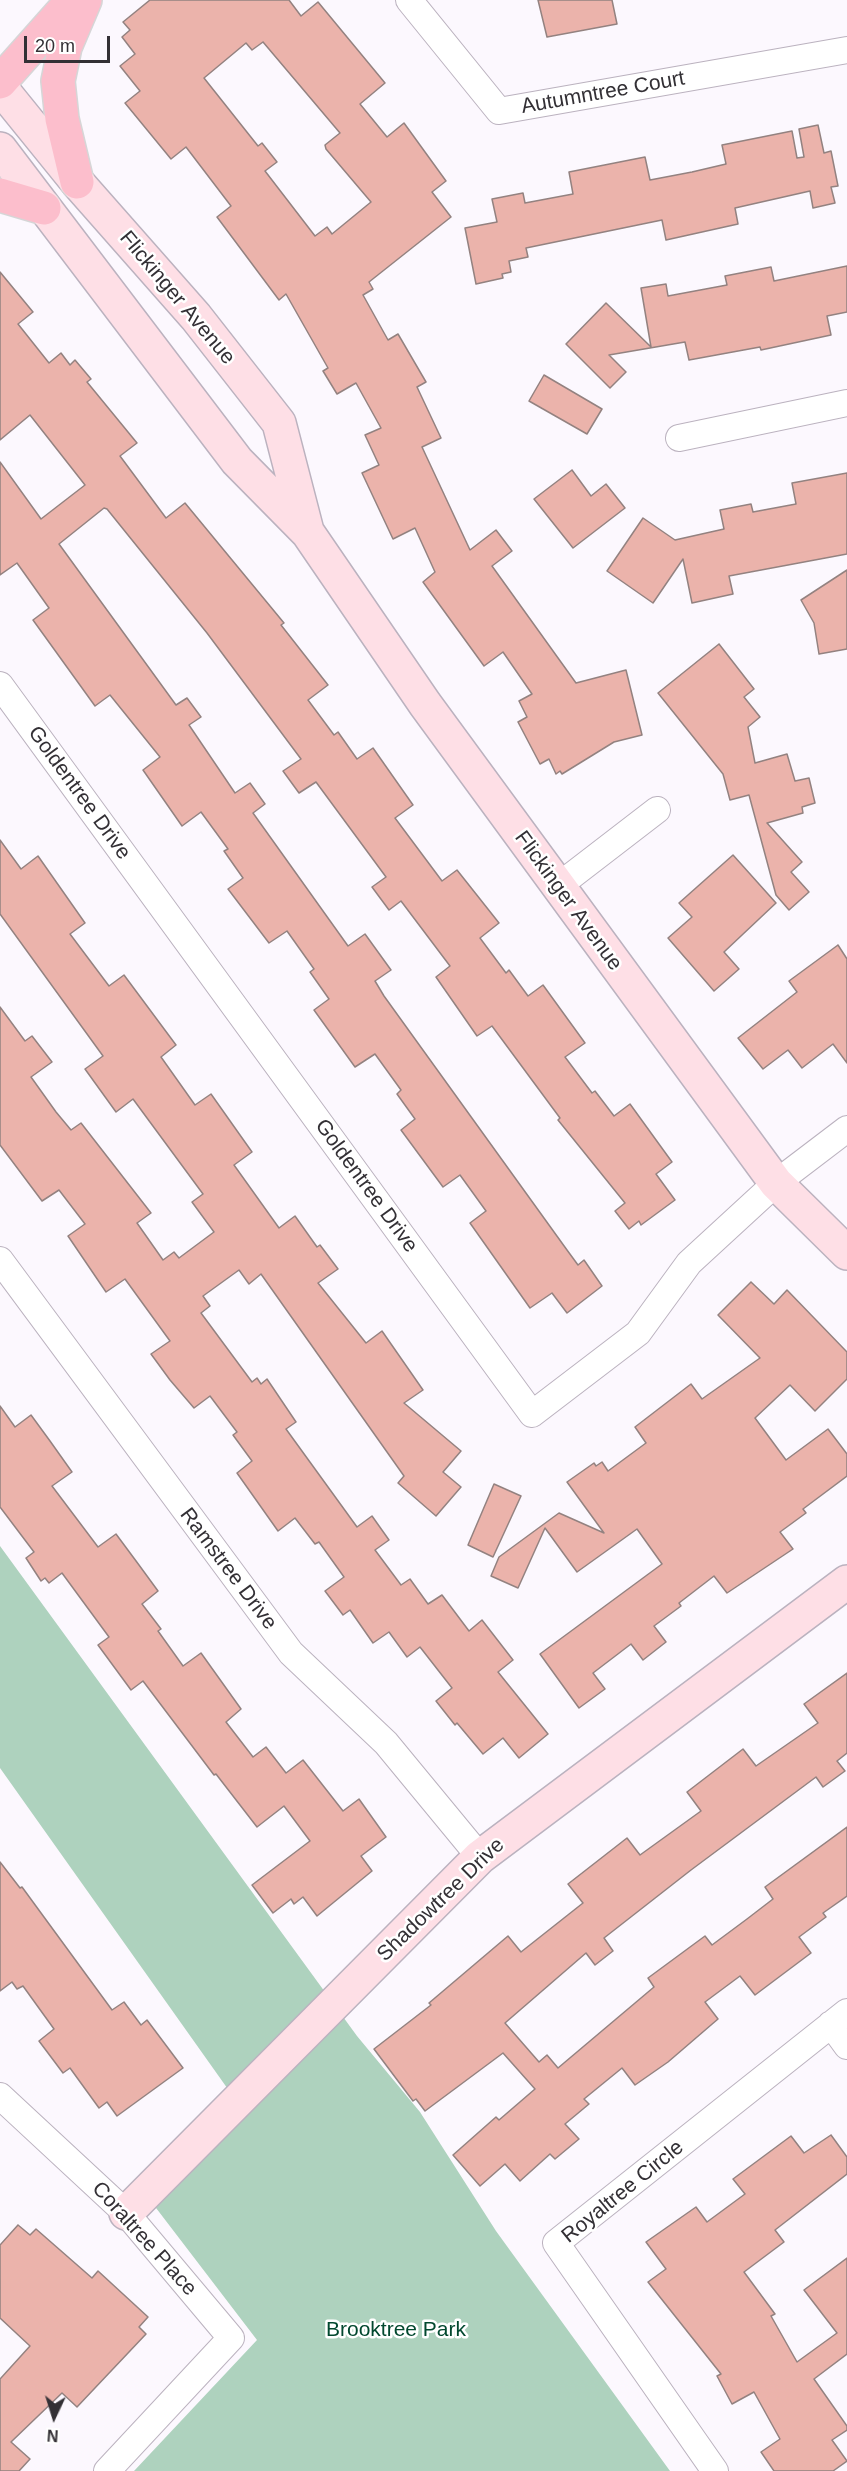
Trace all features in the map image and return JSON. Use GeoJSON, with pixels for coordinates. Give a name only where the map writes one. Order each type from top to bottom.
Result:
{"type":"FeatureCollection","features":[{"type":"Feature","properties":{"kind":"main road"},"geometry":{"type":"LineString","coordinates":[[0,82],[73,0]]}},
{"type":"Feature","properties":{"kind":"main road"},"geometry":{"type":"LineString","coordinates":[[77,182],[62,119],[57,81],[65,47],[85,0]]}},
{"type":"Feature","properties":{"kind":"main road"},"geometry":{"type":"LineString","coordinates":[[0,195],[44,208]]}},
{"type":"Feature","properties":{"kind":"street","name":"Autumntree Court"},"geometry":{"type":"LineString","coordinates":[[409,0],[499,111],[847,50]]}},
{"type":"Feature","properties":{"kind":"street","name":"Flickinger Avenue"},"geometry":{"type":"LineString","coordinates":[[0,87],[77,182],[196,317],[279,423],[308,533]]}},
{"type":"Feature","properties":{"kind":"street","name":"Flickinger Avenue"},"geometry":{"type":"LineString","coordinates":[[0,149],[237,461],[308,533],[425,704],[557,887],[776,1182],[847,1253]]}},
{"type":"Feature","properties":{"kind":"street"},"geometry":{"type":"LineString","coordinates":[[679,438],[847,403]]}},
{"type":"Feature","properties":{"kind":"street","name":"Goldentree Drive"},"geometry":{"type":"LineString","coordinates":[[0,685],[532,1414],[638,1333],[689,1263],[776,1182]]}},
{"type":"Feature","properties":{"kind":"street"},"geometry":{"type":"LineString","coordinates":[[557,887],[657,810]]}},
{"type":"Feature","properties":{"kind":"street"},"geometry":{"type":"LineString","coordinates":[[776,1182],[847,1129]]}},
{"type":"Feature","properties":{"kind":"street","name":"Ramstree Drive"},"geometry":{"type":"LineString","coordinates":[[0,1260],[291,1653],[386,1743],[480,1857]]}},
{"type":"Feature","properties":{"kind":"street","name":"Shadowtree Drive"},"geometry":{"type":"LineString","coordinates":[[126,2213],[480,1857],[847,1582]]}},
{"type":"Feature","properties":{"kind":"street"},"geometry":{"type":"LineString","coordinates":[[839,2018],[847,2046]]}},
{"type":"Feature","properties":{"kind":"street","name":"Royaltree Circle"},"geometry":{"type":"LineString","coordinates":[[715,2471],[556,2243],[839,2018]]}},
{"type":"Feature","properties":{"kind":"street","name":"Coraltree Place"},"geometry":{"type":"LineString","coordinates":[[0,2096],[126,2213],[231,2338],[108,2471]]}},
{"type":"Feature","properties":{"kind":"green space","name":"Brooktree Park"},"geometry":{"type":"Polygon","coordinates":[[[0,1546],[357,2036],[420,2112],[496,2231],[670,2471],[134,2471],[257,2340],[153,2204],[247,2116],[0,1768],[0,1546]]]}},
{"type":"Feature","properties":{"kind":"building"},"geometry":{"type":"Polygon","coordinates":[[[150,0],[289,0],[301,16],[318,2],[385,83],[360,104],[387,137],[404,123],[446,181],[432,192],[451,217],[369,282],[373,289],[363,295],[388,340],[398,334],[426,382],[417,387],[441,438],[422,447],[470,550],[496,530],[512,551],[492,566],[576,683],[626,670],[642,735],[614,742],[562,774],[560,771],[556,774],[549,759],[540,764],[518,722],[527,717],[519,701],[532,694],[503,652],[484,666],[423,582],[435,572],[415,528],[393,539],[362,473],[379,465],[365,435],[381,428],[356,383],[337,394],[323,371],[328,368],[286,294],[279,300],[217,217],[231,206],[186,147],[171,159],[125,103],[140,91],[120,66],[135,54],[122,37],[130,30],[123,22],[150,0]],[[263,42],[252,50],[246,43],[204,78],[258,146],[262,143],[277,162],[265,171],[315,236],[327,227],[332,234],[371,202],[326,149],[325,145],[340,133],[263,42]]]}},
{"type":"Feature","properties":{"kind":"building"},"geometry":{"type":"Polygon","coordinates":[[[538,0],[612,0],[617,24],[547,37],[538,0]]]}},
{"type":"Feature","properties":{"kind":"building"},"geometry":{"type":"Polygon","coordinates":[[[818,125],[824,153],[831,151],[838,186],[831,187],[835,203],[813,208],[810,191],[735,208],[738,224],[666,240],[662,220],[526,248],[528,257],[509,261],[511,272],[502,274],[503,278],[476,284],[465,228],[497,222],[492,199],[523,193],[525,203],[573,194],[569,172],[645,157],[650,180],[692,172],[726,164],[722,145],[792,131],[797,158],[804,157],[799,129],[818,125]]]}},
{"type":"Feature","properties":{"kind":"building"},"geometry":{"type":"Polygon","coordinates":[[[847,266],[847,312],[827,316],[831,335],[761,350],[760,347],[689,360],[685,342],[609,355],[626,372],[610,388],[566,344],[606,303],[651,347],[641,288],[666,284],[668,296],[727,285],[725,276],[771,267],[774,281],[847,266]]]}},
{"type":"Feature","properties":{"kind":"building"},"geometry":{"type":"Polygon","coordinates":[[[0,272],[33,312],[18,324],[49,363],[61,353],[70,365],[75,360],[91,379],[87,382],[137,443],[120,456],[166,518],[185,503],[284,623],[281,625],[328,685],[308,700],[334,735],[338,732],[357,759],[373,748],[413,805],[395,818],[442,881],[457,870],[499,923],[480,938],[506,973],[509,970],[528,996],[543,985],[585,1043],[565,1057],[592,1093],[595,1091],[614,1116],[630,1104],[672,1162],[656,1174],[675,1200],[641,1225],[639,1221],[629,1229],[615,1211],[625,1203],[558,1120],[560,1118],[492,1026],[477,1036],[436,977],[450,966],[401,901],[389,910],[372,887],[386,877],[316,782],[299,793],[283,771],[301,759],[207,633],[107,509],[104,508],[59,544],[176,705],[187,698],[201,717],[189,725],[235,793],[250,783],[265,804],[253,813],[348,946],[365,934],[391,970],[375,981],[384,996],[578,1265],[584,1260],[602,1286],[567,1313],[552,1293],[530,1308],[470,1223],[486,1211],[460,1175],[443,1187],[401,1130],[415,1119],[397,1094],[401,1090],[375,1054],[355,1067],[314,1010],[329,999],[310,972],[314,969],[287,931],[269,943],[228,889],[243,878],[224,851],[228,849],[201,812],[182,826],[143,770],[160,757],[110,695],[95,706],[33,620],[49,608],[17,563],[0,575],[0,462],[41,519],[85,485],[30,415],[0,440],[0,272]]]}},
{"type":"Feature","properties":{"kind":"building"},"geometry":{"type":"Polygon","coordinates":[[[544,375],[602,409],[587,434],[529,401],[544,375]]]}},
{"type":"Feature","properties":{"kind":"building"},"geometry":{"type":"Polygon","coordinates":[[[572,470],[591,496],[606,484],[625,508],[573,548],[534,499],[572,470]]]}},
{"type":"Feature","properties":{"kind":"building"},"geometry":{"type":"Polygon","coordinates":[[[847,473],[847,554],[729,576],[733,594],[692,603],[683,559],[653,603],[607,571],[643,518],[675,540],[724,529],[720,510],[751,504],[753,512],[796,504],[792,483],[847,473]]]}},
{"type":"Feature","properties":{"kind":"building"},"geometry":{"type":"Polygon","coordinates":[[[847,570],[847,649],[819,654],[814,623],[801,600],[847,570]]]}},
{"type":"Feature","properties":{"kind":"building"},"geometry":{"type":"Polygon","coordinates":[[[719,644],[754,689],[744,697],[760,717],[748,727],[755,763],[787,754],[795,781],[809,778],[815,803],[802,807],[803,813],[767,823],[802,862],[791,872],[809,892],[789,910],[776,895],[749,795],[730,800],[723,774],[658,693],[719,644]]]}},
{"type":"Feature","properties":{"kind":"building"},"geometry":{"type":"Polygon","coordinates":[[[0,840],[21,869],[38,856],[85,923],[70,934],[109,986],[124,975],[176,1045],[161,1057],[195,1105],[211,1094],[252,1152],[234,1165],[279,1228],[295,1216],[317,1247],[320,1245],[338,1269],[318,1283],[366,1343],[382,1331],[423,1390],[404,1403],[461,1451],[443,1472],[461,1487],[436,1516],[398,1483],[404,1476],[261,1274],[249,1284],[239,1270],[203,1296],[210,1306],[201,1313],[252,1382],[257,1378],[261,1384],[267,1379],[296,1422],[286,1429],[357,1527],[372,1516],[389,1540],[375,1550],[401,1585],[410,1579],[428,1604],[442,1595],[469,1631],[482,1620],[513,1660],[498,1672],[548,1734],[519,1758],[503,1738],[483,1754],[457,1723],[455,1725],[436,1701],[452,1688],[420,1647],[407,1657],[389,1632],[373,1643],[350,1610],[343,1615],[325,1591],[344,1577],[319,1542],[315,1544],[295,1518],[278,1531],[237,1473],[252,1461],[233,1435],[237,1432],[210,1396],[194,1408],[170,1380],[151,1354],[170,1341],[125,1279],[106,1292],[68,1236],[85,1224],[59,1190],[42,1201],[0,1145],[0,1007],[25,1041],[32,1036],[52,1062],[31,1077],[56,1112],[71,1130],[81,1123],[151,1213],[137,1223],[163,1260],[174,1252],[179,1258],[214,1232],[192,1202],[203,1194],[133,1099],[116,1112],[85,1069],[103,1056],[0,914],[0,840]]]}},
{"type":"Feature","properties":{"kind":"building"},"geometry":{"type":"Polygon","coordinates":[[[733,855],[776,903],[724,952],[739,969],[714,991],[668,938],[692,917],[679,903],[733,855]]]}},
{"type":"Feature","properties":{"kind":"building"},"geometry":{"type":"Polygon","coordinates":[[[838,945],[847,959],[847,1063],[833,1044],[802,1068],[788,1050],[763,1069],[738,1038],[797,992],[789,981],[838,945]]]}},
{"type":"Feature","properties":{"kind":"building"},"geometry":{"type":"Polygon","coordinates":[[[751,1282],[774,1304],[787,1290],[847,1352],[847,1379],[815,1411],[790,1385],[755,1418],[786,1460],[828,1429],[847,1454],[847,1476],[803,1509],[806,1513],[780,1532],[793,1549],[727,1593],[714,1576],[679,1603],[681,1606],[654,1626],[666,1642],[643,1660],[631,1644],[593,1673],[605,1689],[579,1708],[540,1654],[662,1564],[637,1529],[577,1572],[545,1528],[518,1588],[491,1576],[499,1557],[559,1513],[604,1533],[567,1482],[594,1463],[596,1466],[602,1462],[608,1471],[646,1443],[635,1427],[691,1384],[702,1399],[760,1358],[718,1315],[751,1282]]]}},
{"type":"Feature","properties":{"kind":"building"},"geometry":{"type":"Polygon","coordinates":[[[0,1406],[15,1427],[31,1415],[50,1441],[72,1472],[52,1486],[98,1547],[116,1534],[139,1565],[158,1591],[142,1604],[161,1629],[158,1631],[183,1666],[201,1653],[241,1709],[226,1722],[253,1757],[266,1747],[286,1773],[303,1760],[343,1811],[359,1799],[386,1837],[361,1856],[372,1871],[317,1916],[303,1897],[294,1904],[291,1899],[273,1913],[252,1885],[310,1841],[284,1806],[257,1827],[216,1774],[214,1775],[143,1681],[131,1690],[98,1645],[109,1637],[62,1573],[49,1583],[45,1578],[41,1581],[26,1558],[34,1552],[0,1507],[0,1406]]]}},
{"type":"Feature","properties":{"kind":"building"},"geometry":{"type":"Polygon","coordinates":[[[494,1484],[521,1496],[493,1557],[468,1545],[494,1484]]]}},
{"type":"Feature","properties":{"kind":"building"},"geometry":{"type":"Polygon","coordinates":[[[847,1673],[847,1753],[837,1761],[845,1771],[823,1787],[816,1777],[604,1938],[613,1951],[595,1965],[586,1953],[505,2023],[539,2062],[547,2055],[558,2068],[654,1987],[648,1978],[705,1936],[712,1945],[747,1919],[773,1899],[765,1887],[847,1827],[847,1896],[823,1913],[826,1917],[799,1937],[811,1953],[755,1995],[740,1976],[705,2002],[718,2019],[668,2062],[635,2085],[622,2068],[584,2099],[589,2104],[565,2124],[579,2139],[555,2159],[550,2154],[520,2181],[505,2164],[480,2186],[453,2155],[496,2117],[499,2120],[535,2089],[503,2053],[425,2111],[416,2099],[413,2101],[374,2049],[431,2005],[429,2003],[508,1936],[521,1952],[583,1903],[568,1884],[627,1838],[640,1855],[701,1811],[687,1792],[743,1749],[756,1766],[818,1723],[804,1704],[847,1673]]]}},
{"type":"Feature","properties":{"kind":"building"},"geometry":{"type":"Polygon","coordinates":[[[0,1862],[20,1888],[22,1887],[112,2010],[124,2002],[141,2025],[147,2020],[183,2068],[117,2116],[107,2102],[99,2108],[70,2068],[63,2073],[39,2041],[54,2029],[23,1986],[17,1989],[12,1982],[0,1991],[0,1862]]]}},
{"type":"Feature","properties":{"kind":"building"},"geometry":{"type":"Polygon","coordinates":[[[831,2135],[847,2157],[847,2174],[775,2230],[784,2242],[744,2272],[775,2314],[771,2316],[797,2362],[837,2333],[804,2290],[847,2258],[847,2354],[814,2379],[847,2426],[847,2430],[832,2440],[847,2461],[833,2471],[774,2471],[761,2452],[780,2439],[754,2392],[732,2404],[717,2376],[721,2374],[648,2282],[666,2269],[646,2242],[696,2207],[707,2222],[745,2194],[733,2179],[791,2136],[804,2153],[831,2135]]]}},
{"type":"Feature","properties":{"kind":"building"},"geometry":{"type":"Polygon","coordinates":[[[18,2225],[30,2235],[36,2229],[92,2278],[98,2271],[148,2317],[139,2327],[146,2334],[77,2407],[62,2393],[11,2442],[30,2459],[19,2471],[0,2471],[0,2379],[30,2346],[0,2318],[0,2245],[18,2225]]]}}]}
